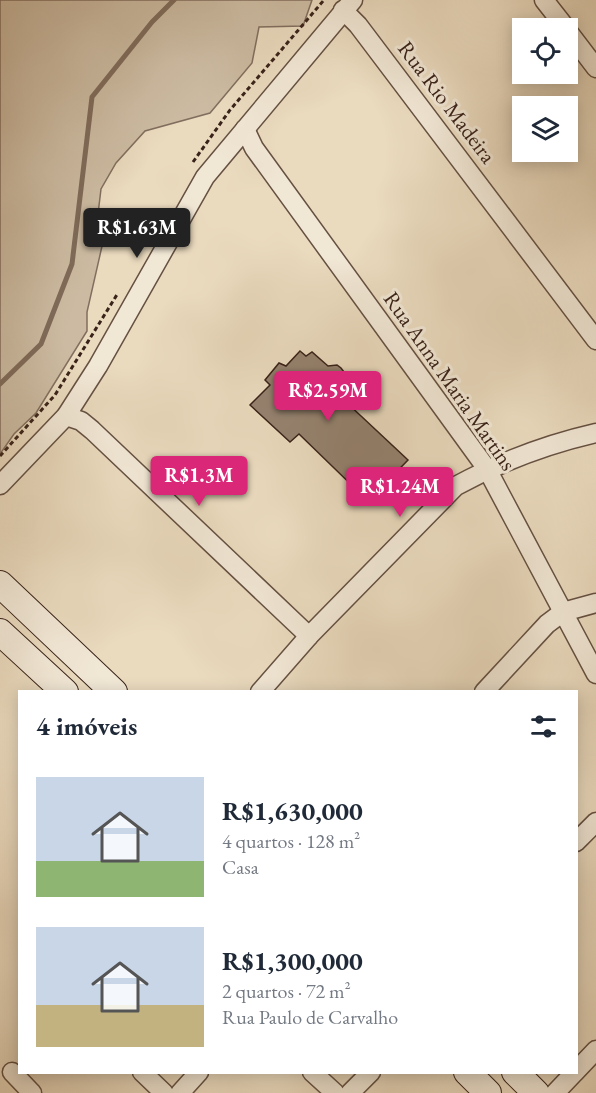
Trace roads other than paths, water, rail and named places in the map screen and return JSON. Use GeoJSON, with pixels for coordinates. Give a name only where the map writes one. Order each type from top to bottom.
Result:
{"type":"FeatureCollection","features":[{"type":"Feature","properties":{"kind":"main road"},"geometry":{"type":"LineString","coordinates":[[0,584],[112,690]]}},
{"type":"Feature","properties":{"kind":"main road"},"geometry":{"type":"LineString","coordinates":[[0,632],[62,690]]}},
{"type":"Feature","properties":{"kind":"main road"},"geometry":{"type":"LineString","coordinates":[[469,1074],[488,1093]]}},
{"type":"Feature","properties":{"kind":"main road"},"geometry":{"type":"LineString","coordinates":[[517,1074],[536,1093]]}},
{"type":"Feature","properties":{"kind":"street"},"geometry":{"type":"LineString","coordinates":[[544,0],[558,18]]}},
{"type":"Feature","properties":{"kind":"street"},"geometry":{"type":"LineString","coordinates":[[0,485],[66,416],[98,366],[205,177],[348,5]]}},
{"type":"Feature","properties":{"kind":"street","name":"Rua Rio Madeira"},"geometry":{"type":"LineString","coordinates":[[348,5],[358,25],[596,340]]}},
{"type":"Feature","properties":{"kind":"street"},"geometry":{"type":"LineString","coordinates":[[578,45],[596,68]]}},
{"type":"Feature","properties":{"kind":"street","name":"Rua Anna Maria Martins"},"geometry":{"type":"LineString","coordinates":[[245,129],[254,148],[487,469],[596,674]]}},
{"type":"Feature","properties":{"kind":"street"},"geometry":{"type":"LineString","coordinates":[[66,416],[81,422],[92,430],[309,636]]}},
{"type":"Feature","properties":{"kind":"street"},"geometry":{"type":"LineString","coordinates":[[262,690],[309,636],[456,486],[487,469],[570,439],[596,433]]}},
{"type":"Feature","properties":{"kind":"street"},"geometry":{"type":"LineString","coordinates":[[486,690],[547,624],[563,612],[596,603]]}},
{"type":"Feature","properties":{"kind":"street"},"geometry":{"type":"LineString","coordinates":[[578,840],[596,822]]}},
{"type":"Feature","properties":{"kind":"street"},"geometry":{"type":"LineString","coordinates":[[578,1069],[596,1050]]}},
{"type":"Feature","properties":{"kind":"street"},"geometry":{"type":"LineString","coordinates":[[12,1072],[32,1093]]}},
{"type":"Feature","properties":{"kind":"street"},"geometry":{"type":"LineString","coordinates":[[144,1074],[164,1093]]}},
{"type":"Feature","properties":{"kind":"street"},"geometry":{"type":"LineString","coordinates":[[180,1093],[198,1074]]}},
{"type":"Feature","properties":{"kind":"street"},"geometry":{"type":"LineString","coordinates":[[314,1074],[335,1093]]}},
{"type":"Feature","properties":{"kind":"street"},"geometry":{"type":"LineString","coordinates":[[350,1093],[369,1074]]}},
{"type":"Feature","properties":{"kind":"street"},"geometry":{"type":"LineString","coordinates":[[555,1093],[573,1074]]}},
{"type":"Feature","properties":{"kind":"waterway"},"geometry":{"type":"LineString","coordinates":[[0,384],[41,344],[72,264],[92,97],[152,22],[174,0]]}}]}
